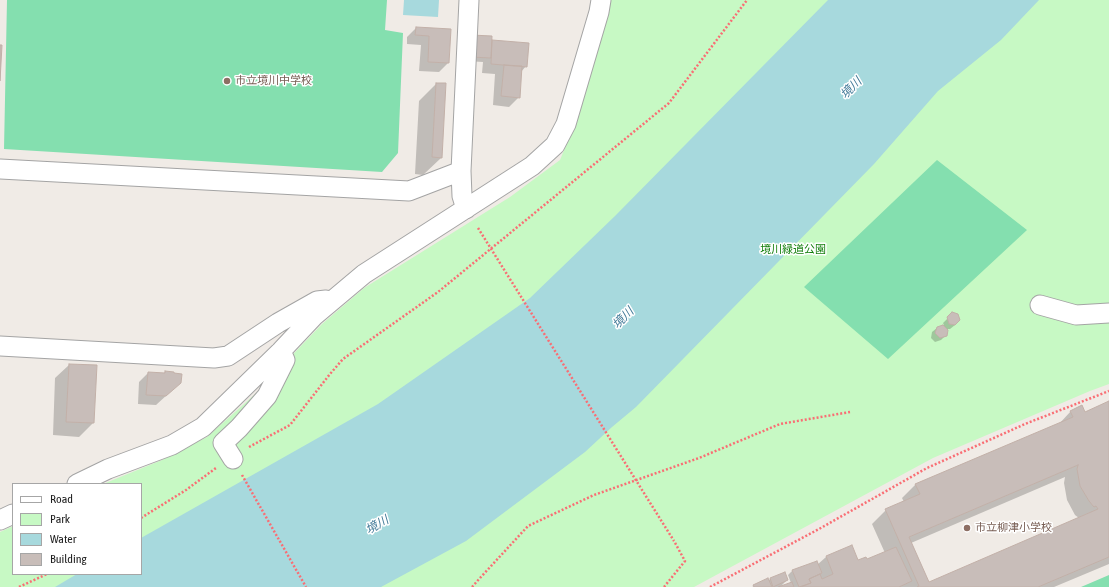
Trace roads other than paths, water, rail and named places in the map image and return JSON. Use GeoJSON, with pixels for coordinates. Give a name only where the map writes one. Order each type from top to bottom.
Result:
{"type":"FeatureCollection","features":[{"type":"Feature","properties":{"kind":"street"},"geometry":{"type":"LineString","coordinates":[[466,208],[462,196],[461,171],[469,0]]}},
{"type":"Feature","properties":{"kind":"street"},"geometry":{"type":"LineString","coordinates":[[79,483],[172,445],[203,427],[281,351],[314,316],[364,274],[532,166],[555,144],[566,124],[601,0]]}},
{"type":"Feature","properties":{"kind":"street"},"geometry":{"type":"LineString","coordinates":[[0,169],[409,191],[461,171]]}},
{"type":"Feature","properties":{"kind":"street"},"geometry":{"type":"LineString","coordinates":[[0,346],[214,358],[228,356],[278,323],[317,301],[333,300]]}},
{"type":"Feature","properties":{"kind":"street"},"geometry":{"type":"LineString","coordinates":[[1040,305],[1076,315],[1109,312]]}},
{"type":"Feature","properties":{"kind":"street"},"geometry":{"type":"LineString","coordinates":[[232,457],[223,443],[239,428],[267,396],[285,360],[281,351]]}},
{"type":"Feature","properties":{"kind":"street"},"geometry":{"type":"LineString","coordinates":[[0,520],[12,514]]}},
{"type":"Feature","properties":{"kind":"water"},"geometry":{"type":"Polygon","coordinates":[[[404,0],[439,0],[438,17],[403,15],[404,0]]]}},
{"type":"Feature","properties":{"kind":"water","name":"境川"},"geometry":{"type":"Polygon","coordinates":[[[828,0],[1039,0],[1001,40],[938,91],[874,164],[636,407],[585,452],[466,541],[381,587],[55,587],[75,575],[142,575],[142,537],[378,404],[530,298],[615,216],[828,0]]]}},
{"type":"Feature","properties":{"kind":"place","name":"市立境川中学校"},"geometry":{"type":"Point","coordinates":[227,81]}},
{"type":"Feature","properties":{"kind":"place","name":"市立柳津小学校"},"geometry":{"type":"Point","coordinates":[967,528]}},
{"type":"Feature","properties":{"kind":"park label","name":"境川緑道公園"},"geometry":{"type":"Point","coordinates":[793,250]}}]}
